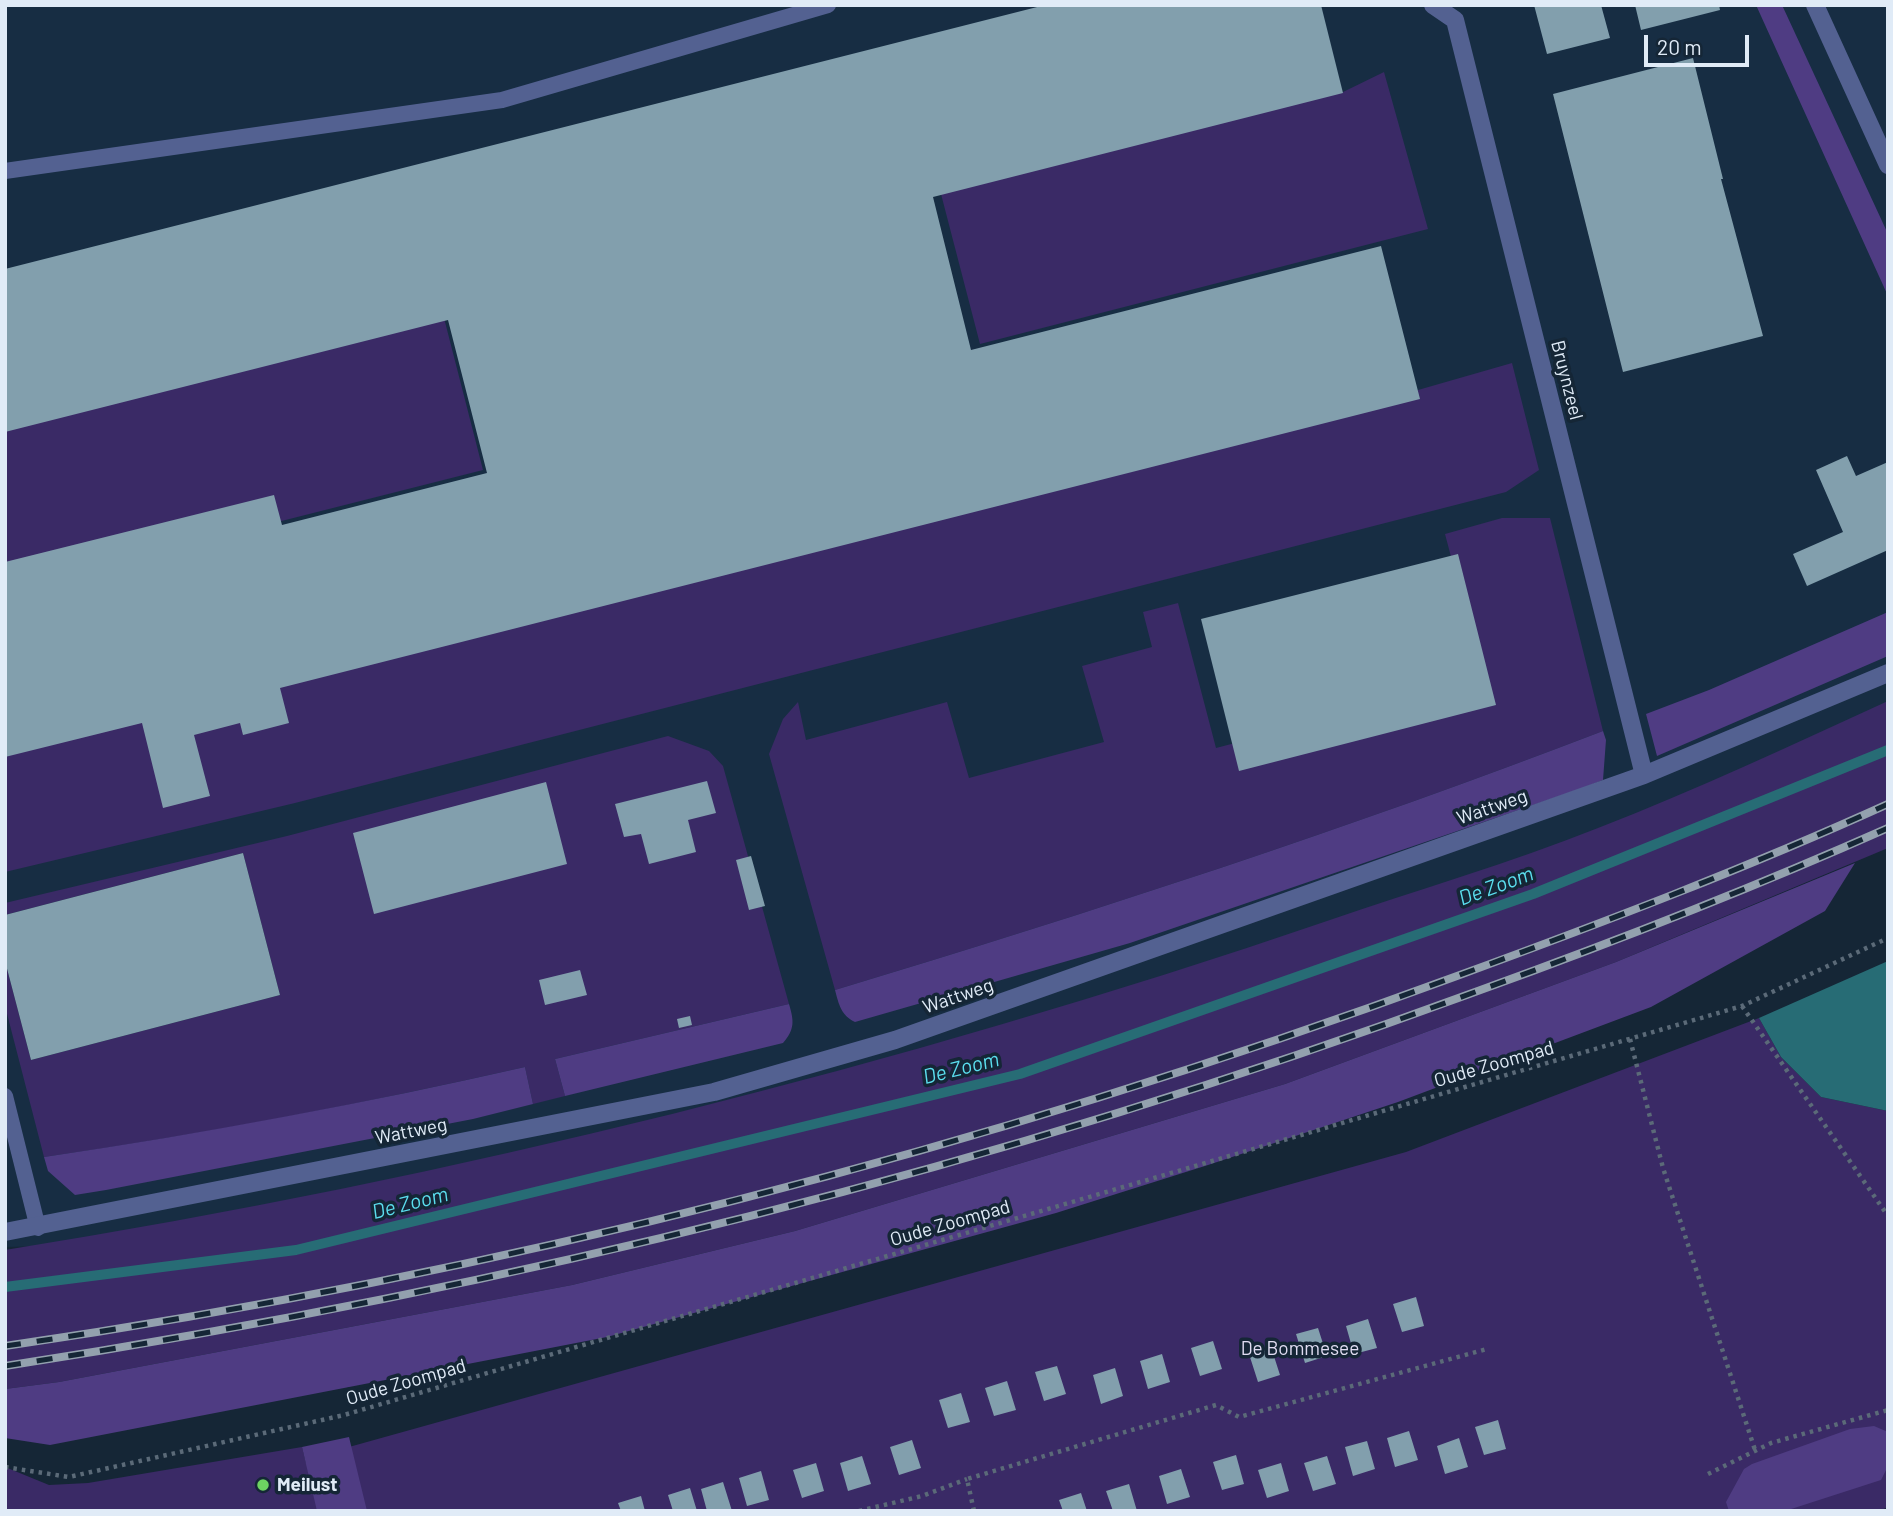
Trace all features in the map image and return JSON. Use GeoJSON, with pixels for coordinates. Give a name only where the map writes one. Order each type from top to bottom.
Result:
{"type":"FeatureCollection","features":[{"type":"Feature","properties":{"kind":"street","name":"Bruynzeel"},"geometry":{"type":"LineString","coordinates":[[1433,5],[1455,20],[1644,775]]}},
{"type":"Feature","properties":{"kind":"street"},"geometry":{"type":"LineString","coordinates":[[1815,5],[1888,165]]}},
{"type":"Feature","properties":{"kind":"street","name":"Wattweg"},"geometry":{"type":"LineString","coordinates":[[5,1232],[38,1228],[713,1091],[895,1040],[1644,775],[1888,673]]}},
{"type":"Feature","properties":{"kind":"lane"},"geometry":{"type":"LineString","coordinates":[[5,171],[502,100],[828,5]]}},
{"type":"Feature","properties":{"kind":"lane"},"geometry":{"type":"LineString","coordinates":[[5,1096],[38,1228]]}},
{"type":"Feature","properties":{"kind":"path","name":"Oude Zoompad"},"geometry":{"type":"LineString","coordinates":[[5,1466],[69,1477],[344,1415],[1742,1006],[1888,938]]}},
{"type":"Feature","properties":{"kind":"path"},"geometry":{"type":"LineString","coordinates":[[1742,1006],[1888,1216]]}},
{"type":"Feature","properties":{"kind":"path"},"geometry":{"type":"LineString","coordinates":[[1630,1039],[1663,1168],[1755,1450]]}},
{"type":"Feature","properties":{"kind":"path"},"geometry":{"type":"LineString","coordinates":[[859,1511],[922,1496],[967,1479],[1216,1405],[1239,1417],[1487,1349]]}},
{"type":"Feature","properties":{"kind":"path"},"geometry":{"type":"LineString","coordinates":[[1708,1474],[1771,1443],[1888,1410]]}},
{"type":"Feature","properties":{"kind":"path"},"geometry":{"type":"LineString","coordinates":[[967,1479],[974,1511]]}},
{"type":"Feature","properties":{"kind":"shaded area"},"geometry":{"type":"Polygon","coordinates":[[[5,5],[1888,5],[1888,766],[350,1239],[5,1247],[5,5]]]}},
{"type":"Feature","properties":{"kind":"shaded area"},"geometry":{"type":"Polygon","coordinates":[[[1756,5],[1782,5],[1888,234],[1888,296],[1756,5]]]}},
{"type":"Feature","properties":{"kind":"shaded area"},"geometry":{"type":"Polygon","coordinates":[[[1888,612],[1888,656],[1657,756],[1646,714],[1709,690],[1888,612]]]}},
{"type":"Feature","properties":{"kind":"shaded area"},"geometry":{"type":"Polygon","coordinates":[[[1603,731],[1606,740],[1603,780],[1583,788],[1130,943],[855,1022],[839,1005],[835,990],[1221,868],[1603,731]]]}},
{"type":"Feature","properties":{"kind":"shaded area"},"geometry":{"type":"Polygon","coordinates":[[[1855,863],[1825,911],[1651,1007],[1398,1102],[1056,1213],[607,1337],[50,1445],[5,1438],[5,1389],[59,1382],[572,1285],[795,1231],[1285,1084],[1616,962],[1855,863]]]}},
{"type":"Feature","properties":{"kind":"shaded area"},"geometry":{"type":"Polygon","coordinates":[[[1888,961],[1888,1111],[1821,1097],[1781,1057],[1759,1018],[1888,961]]]}},
{"type":"Feature","properties":{"kind":"shaded area"},"geometry":{"type":"Polygon","coordinates":[[[789,1004],[792,1025],[783,1043],[565,1096],[555,1059],[789,1004]]]}},
{"type":"Feature","properties":{"kind":"shaded area"},"geometry":{"type":"Polygon","coordinates":[[[525,1067],[533,1104],[473,1119],[106,1190],[75,1195],[48,1171],[44,1157],[286,1116],[525,1067]]]}},
{"type":"Feature","properties":{"kind":"shaded area"},"geometry":{"type":"Polygon","coordinates":[[[1874,1426],[1888,1432],[1888,1466],[1881,1480],[1785,1511],[1729,1511],[1726,1502],[1744,1469],[1752,1464],[1850,1429],[1874,1426]]]}},
{"type":"Feature","properties":{"kind":"shaded area"},"geometry":{"type":"Polygon","coordinates":[[[349,1437],[367,1511],[317,1511],[302,1447],[349,1437]]]}},
{"type":"Feature","properties":{"kind":"green space"},"geometry":{"type":"Polygon","coordinates":[[[1384,72],[1428,229],[980,344],[941,194],[1343,92],[1384,72]]]}},
{"type":"Feature","properties":{"kind":"green space"},"geometry":{"type":"Polygon","coordinates":[[[444,318],[483,470],[5,591],[5,430],[444,318]]]}},
{"type":"Feature","properties":{"kind":"green space"},"geometry":{"type":"Polygon","coordinates":[[[1512,363],[1539,470],[1506,492],[295,803],[5,872],[5,755],[1418,395],[1418,390],[1512,363]]]}},
{"type":"Feature","properties":{"kind":"green space"},"geometry":{"type":"Polygon","coordinates":[[[1502,518],[1550,518],[1603,731],[1221,868],[835,990],[769,754],[783,719],[798,702],[806,740],[947,702],[969,778],[1104,742],[1082,666],[1152,647],[1143,612],[1178,603],[1216,748],[1483,678],[1445,534],[1502,518]]]}},
{"type":"Feature","properties":{"kind":"green space"},"geometry":{"type":"Polygon","coordinates":[[[1888,701],[1888,848],[1616,962],[1285,1084],[795,1231],[572,1285],[59,1382],[5,1389],[5,1250],[341,1189],[507,1153],[838,1071],[1002,1024],[1165,974],[1565,841],[1708,783],[1888,701]]]}},
{"type":"Feature","properties":{"kind":"green space"},"geometry":{"type":"Polygon","coordinates":[[[668,736],[709,751],[723,766],[789,1004],[555,1059],[565,1096],[533,1104],[525,1067],[286,1117],[44,1157],[5,1006],[5,961],[31,1060],[280,995],[243,853],[5,915],[5,903],[287,836],[668,736]]]}},
{"type":"Feature","properties":{"kind":"green space","name":"De Bommesee"},"geometry":{"type":"Polygon","coordinates":[[[1759,1018],[1781,1057],[1821,1097],[1888,1111],[1888,1507],[1879,1511],[362,1511],[349,1447],[1406,1152],[1759,1018]]]}},
{"type":"Feature","properties":{"kind":"green space"},"geometry":{"type":"Polygon","coordinates":[[[302,1447],[306,1463],[346,1511],[5,1511],[5,1467],[49,1485],[88,1483],[302,1447]]]}},
{"type":"Feature","properties":{"kind":"building"},"geometry":{"type":"Polygon","coordinates":[[[1045,5],[1321,5],[1343,93],[933,197],[971,350],[1381,246],[1420,399],[280,688],[289,723],[243,735],[240,723],[194,735],[210,796],[163,808],[142,723],[5,757],[5,562],[274,495],[282,525],[487,473],[448,320],[5,432],[5,269],[1045,5]]]}},
{"type":"Feature","properties":{"kind":"building"},"geometry":{"type":"Polygon","coordinates":[[[1534,5],[1601,5],[1610,38],[1547,54],[1534,5]]]}},
{"type":"Feature","properties":{"kind":"building"},"geometry":{"type":"Polygon","coordinates":[[[1635,5],[1719,5],[1720,10],[1641,30],[1635,5]]]}},
{"type":"Feature","properties":{"kind":"building"},"geometry":{"type":"Polygon","coordinates":[[[1693,58],[1721,179],[1763,336],[1623,372],[1553,94],[1693,58]]]}},
{"type":"Feature","properties":{"kind":"building"},"geometry":{"type":"Polygon","coordinates":[[[1847,456],[1856,476],[1888,462],[1888,550],[1807,586],[1793,554],[1843,532],[1816,470],[1847,456]]]}},
{"type":"Feature","properties":{"kind":"building"},"geometry":{"type":"Polygon","coordinates":[[[1458,554],[1496,705],[1239,771],[1201,619],[1458,554]]]}},
{"type":"Feature","properties":{"kind":"building"},"geometry":{"type":"Polygon","coordinates":[[[707,781],[716,813],[688,820],[696,852],[649,864],[641,834],[624,837],[615,804],[707,781]]]}},
{"type":"Feature","properties":{"kind":"building"},"geometry":{"type":"Polygon","coordinates":[[[546,782],[567,864],[374,914],[353,833],[546,782]]]}},
{"type":"Feature","properties":{"kind":"building"},"geometry":{"type":"Polygon","coordinates":[[[243,853],[280,995],[31,1060],[5,961],[5,915],[243,853]]]}},
{"type":"Feature","properties":{"kind":"building"},"geometry":{"type":"Polygon","coordinates":[[[751,856],[765,906],[749,910],[736,860],[751,856]]]}},
{"type":"Feature","properties":{"kind":"building"},"geometry":{"type":"Polygon","coordinates":[[[580,970],[587,995],[545,1005],[539,980],[580,970]]]}},
{"type":"Feature","properties":{"kind":"building"},"geometry":{"type":"Polygon","coordinates":[[[690,1016],[692,1025],[679,1028],[677,1019],[690,1016]]]}},
{"type":"Feature","properties":{"kind":"building"},"geometry":{"type":"Polygon","coordinates":[[[1416,1297],[1424,1326],[1402,1332],[1393,1304],[1416,1297]]]}},
{"type":"Feature","properties":{"kind":"building"},"geometry":{"type":"Polygon","coordinates":[[[1368,1319],[1377,1348],[1354,1354],[1346,1326],[1368,1319]]]}},
{"type":"Feature","properties":{"kind":"building"},"geometry":{"type":"Polygon","coordinates":[[[1318,1328],[1327,1356],[1305,1363],[1296,1334],[1318,1328]]]}},
{"type":"Feature","properties":{"kind":"building"},"geometry":{"type":"Polygon","coordinates":[[[1213,1341],[1222,1369],[1200,1376],[1191,1348],[1213,1341]]]}},
{"type":"Feature","properties":{"kind":"building"},"geometry":{"type":"Polygon","coordinates":[[[1271,1347],[1280,1375],[1258,1382],[1249,1354],[1271,1347]]]}},
{"type":"Feature","properties":{"kind":"building"},"geometry":{"type":"Polygon","coordinates":[[[1162,1354],[1170,1382],[1148,1389],[1140,1361],[1162,1354]]]}},
{"type":"Feature","properties":{"kind":"building"},"geometry":{"type":"Polygon","coordinates":[[[1057,1366],[1066,1394],[1044,1401],[1035,1372],[1057,1366]]]}},
{"type":"Feature","properties":{"kind":"building"},"geometry":{"type":"Polygon","coordinates":[[[1115,1368],[1123,1396],[1101,1404],[1093,1375],[1115,1368]]]}},
{"type":"Feature","properties":{"kind":"building"},"geometry":{"type":"Polygon","coordinates":[[[1007,1381],[1016,1410],[994,1416],[985,1388],[1007,1381]]]}},
{"type":"Feature","properties":{"kind":"building"},"geometry":{"type":"Polygon","coordinates":[[[961,1393],[970,1422],[948,1428],[939,1400],[961,1393]]]}},
{"type":"Feature","properties":{"kind":"building"},"geometry":{"type":"Polygon","coordinates":[[[1498,1420],[1506,1449],[1484,1455],[1475,1427],[1498,1420]]]}},
{"type":"Feature","properties":{"kind":"building"},"geometry":{"type":"Polygon","coordinates":[[[1409,1431],[1418,1460],[1395,1467],[1387,1438],[1409,1431]]]}},
{"type":"Feature","properties":{"kind":"building"},"geometry":{"type":"Polygon","coordinates":[[[1459,1438],[1468,1467],[1445,1474],[1437,1446],[1459,1438]]]}},
{"type":"Feature","properties":{"kind":"building"},"geometry":{"type":"Polygon","coordinates":[[[912,1440],[921,1468],[899,1475],[890,1447],[912,1440]]]}},
{"type":"Feature","properties":{"kind":"building"},"geometry":{"type":"Polygon","coordinates":[[[1367,1441],[1375,1469],[1353,1476],[1345,1447],[1367,1441]]]}},
{"type":"Feature","properties":{"kind":"building"},"geometry":{"type":"Polygon","coordinates":[[[1236,1455],[1244,1484],[1222,1490],[1213,1462],[1236,1455]]]}},
{"type":"Feature","properties":{"kind":"building"},"geometry":{"type":"Polygon","coordinates":[[[862,1456],[871,1484],[848,1491],[840,1463],[862,1456]]]}},
{"type":"Feature","properties":{"kind":"building"},"geometry":{"type":"Polygon","coordinates":[[[1327,1456],[1336,1484],[1313,1491],[1304,1463],[1327,1456]]]}},
{"type":"Feature","properties":{"kind":"building"},"geometry":{"type":"Polygon","coordinates":[[[816,1463],[824,1491],[802,1498],[793,1470],[816,1463]]]}},
{"type":"Feature","properties":{"kind":"building"},"geometry":{"type":"Polygon","coordinates":[[[1281,1463],[1289,1491],[1267,1498],[1258,1470],[1281,1463]]]}},
{"type":"Feature","properties":{"kind":"building"},"geometry":{"type":"Polygon","coordinates":[[[1181,1469],[1190,1497],[1167,1504],[1159,1476],[1181,1469]]]}},
{"type":"Feature","properties":{"kind":"building"},"geometry":{"type":"Polygon","coordinates":[[[761,1471],[769,1500],[747,1506],[739,1478],[761,1471]]]}},
{"type":"Feature","properties":{"kind":"building"},"geometry":{"type":"Polygon","coordinates":[[[723,1482],[732,1511],[707,1511],[701,1489],[723,1482]]]}},
{"type":"Feature","properties":{"kind":"building"},"geometry":{"type":"Polygon","coordinates":[[[1129,1484],[1137,1511],[1113,1511],[1106,1491],[1129,1484]]]}},
{"type":"Feature","properties":{"kind":"building"},"geometry":{"type":"Polygon","coordinates":[[[690,1488],[697,1511],[673,1511],[668,1495],[690,1488]]]}},
{"type":"Feature","properties":{"kind":"building"},"geometry":{"type":"Polygon","coordinates":[[[1081,1493],[1087,1511],[1063,1511],[1059,1500],[1081,1493]]]}},
{"type":"Feature","properties":{"kind":"building"},"geometry":{"type":"Polygon","coordinates":[[[641,1496],[645,1511],[621,1511],[618,1503],[641,1496]]]}},
{"type":"Feature","properties":{"kind":"waterway","name":"De Zoom"},"geometry":{"type":"LineString","coordinates":[[5,1287],[296,1250],[1020,1074],[1533,894],[1888,750]]}},
{"type":"Feature","properties":{"kind":"railway"},"geometry":{"type":"LineString","coordinates":[[5,1346],[191,1317],[558,1243],[741,1199],[922,1150],[1102,1097],[1280,1039],[1457,976],[1674,894],[1888,804]]}},
{"type":"Feature","properties":{"kind":"railway"},"geometry":{"type":"LineString","coordinates":[[5,1366],[194,1335],[381,1300],[750,1216],[932,1168],[1295,1056],[1475,992],[1683,914],[1888,828]]}},
{"type":"Feature","properties":{"kind":"place","name":"Meilust"},"geometry":{"type":"Point","coordinates":[263,1485]}}]}
